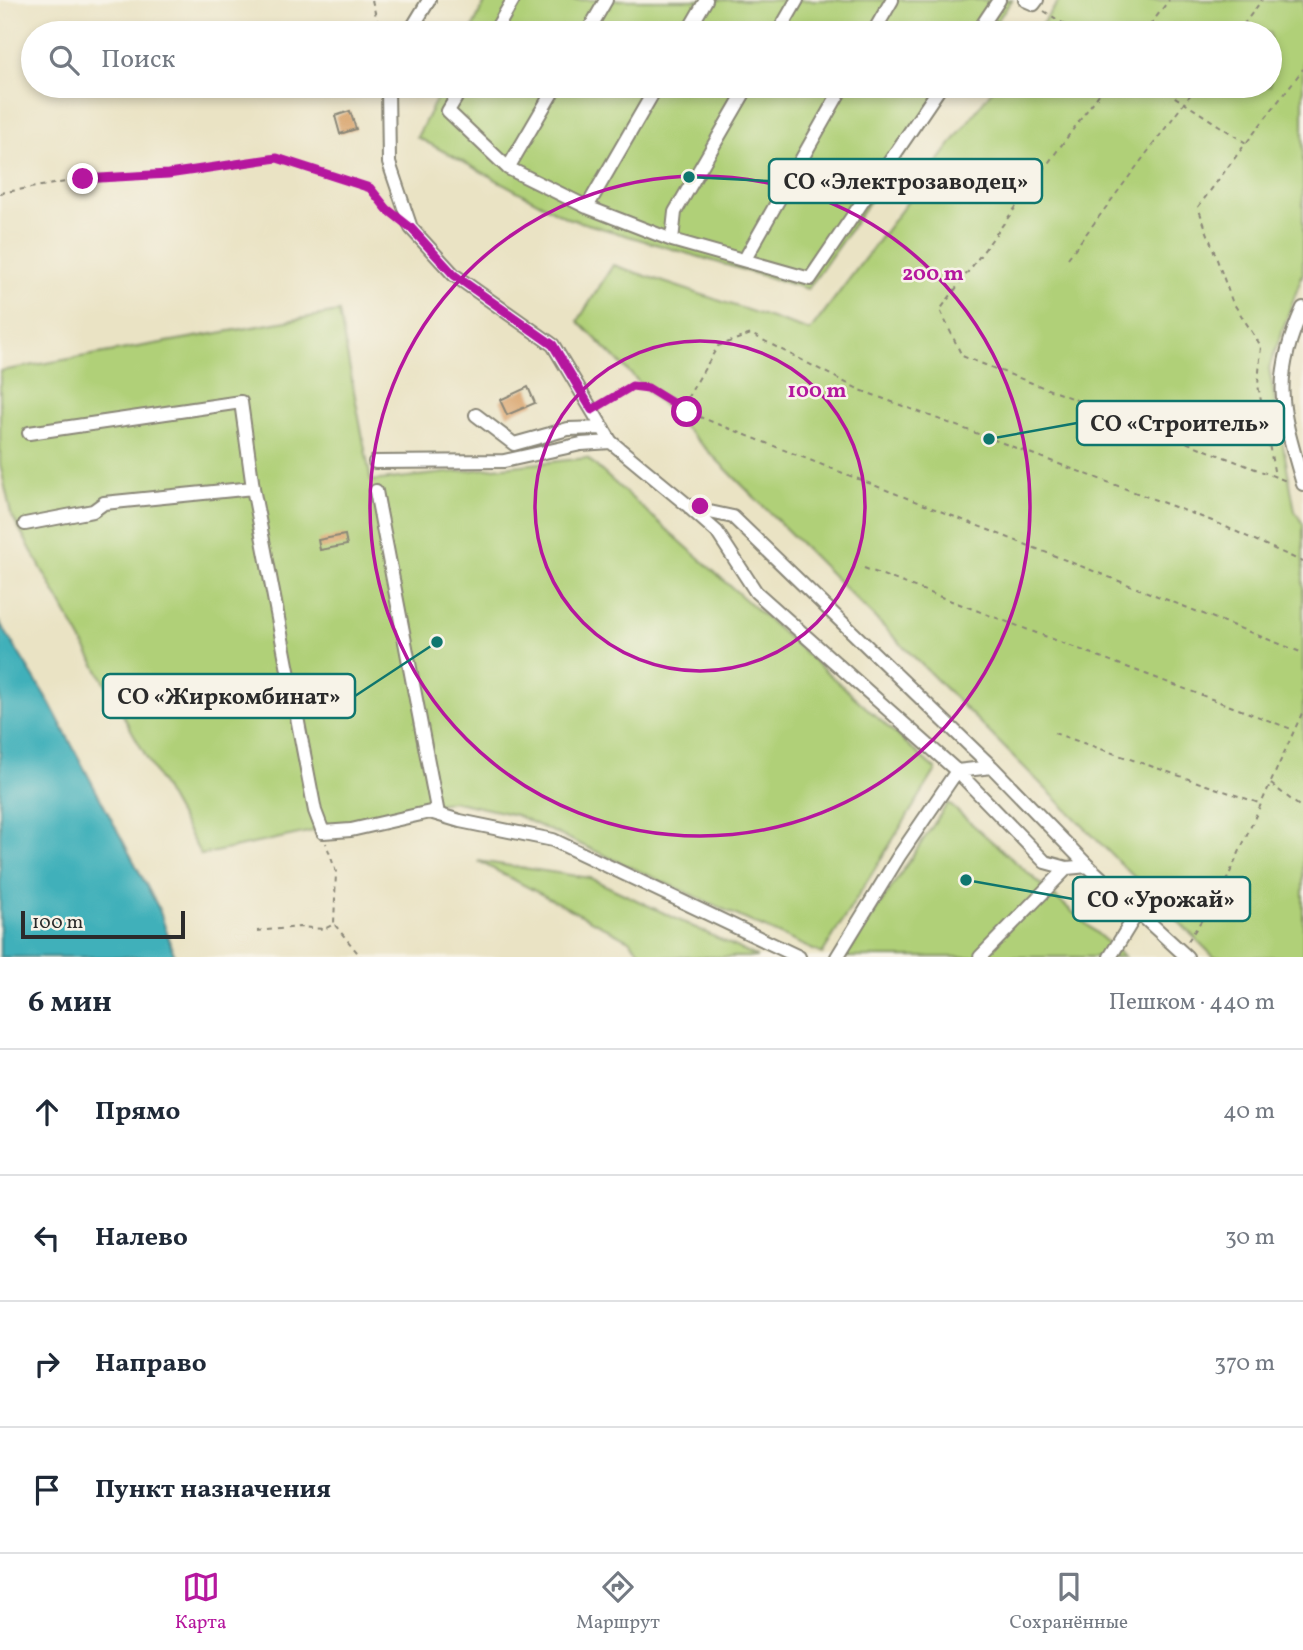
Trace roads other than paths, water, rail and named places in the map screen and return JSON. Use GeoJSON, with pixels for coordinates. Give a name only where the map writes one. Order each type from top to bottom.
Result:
{"type":"FeatureCollection","features":[{"type":"Feature","properties":{"kind":"lane"},"geometry":{"type":"LineString","coordinates":[[417,21],[429,0]]}},
{"type":"Feature","properties":{"kind":"lane"},"geometry":{"type":"LineString","coordinates":[[501,21],[513,0]]}},
{"type":"Feature","properties":{"kind":"lane"},"geometry":{"type":"LineString","coordinates":[[594,21],[606,0]]}},
{"type":"Feature","properties":{"kind":"lane"},"geometry":{"type":"LineString","coordinates":[[694,21],[706,0]]}},
{"type":"Feature","properties":{"kind":"lane"},"geometry":{"type":"LineString","coordinates":[[785,21],[797,0]]}},
{"type":"Feature","properties":{"kind":"lane"},"geometry":{"type":"LineString","coordinates":[[880,21],[892,0]]}},
{"type":"Feature","properties":{"kind":"lane"},"geometry":{"type":"LineString","coordinates":[[984,21],[999,0]]}},
{"type":"Feature","properties":{"kind":"lane"},"geometry":{"type":"LineString","coordinates":[[388,98],[389,163],[411,228],[454,275],[553,345],[611,442],[717,532],[756,592],[957,771],[1045,862],[1068,868],[1088,866]]}},
{"type":"Feature","properties":{"kind":"lane"},"geometry":{"type":"LineString","coordinates":[[456,98],[449,111],[508,168],[587,207],[672,240],[810,279],[933,98]]}},
{"type":"Feature","properties":{"kind":"lane"},"geometry":{"type":"LineString","coordinates":[[508,168],[549,98]]}},
{"type":"Feature","properties":{"kind":"lane"},"geometry":{"type":"LineString","coordinates":[[587,207],[650,98]]}},
{"type":"Feature","properties":{"kind":"lane"},"geometry":{"type":"LineString","coordinates":[[672,240],[675,212],[741,98]]}},
{"type":"Feature","properties":{"kind":"lane"},"geometry":{"type":"LineString","coordinates":[[745,259],[836,98]]}},
{"type":"Feature","properties":{"kind":"lane"},"geometry":{"type":"LineString","coordinates":[[1298,484],[1281,385],[1287,347],[1303,308]]}},
{"type":"Feature","properties":{"kind":"lane"},"geometry":{"type":"LineString","coordinates":[[29,433],[241,402],[253,488],[315,811],[323,832],[351,830],[430,811],[460,821],[553,840],[799,957]]}},
{"type":"Feature","properties":{"kind":"lane"},"geometry":{"type":"LineString","coordinates":[[476,415],[514,444],[568,429],[603,428]]}},
{"type":"Feature","properties":{"kind":"lane"},"geometry":{"type":"LineString","coordinates":[[375,462],[504,461],[581,444],[611,442]]}},
{"type":"Feature","properties":{"kind":"lane"},"geometry":{"type":"LineString","coordinates":[[25,524],[93,511],[104,503],[253,488]]}},
{"type":"Feature","properties":{"kind":"lane"},"geometry":{"type":"LineString","coordinates":[[376,491],[438,814]]}},
{"type":"Feature","properties":{"kind":"lane"},"geometry":{"type":"LineString","coordinates":[[691,508],[733,517],[992,766],[1088,866],[1184,954]]}},
{"type":"Feature","properties":{"kind":"lane"},"geometry":{"type":"LineString","coordinates":[[837,957],[899,856],[957,771],[992,766]]}},
{"type":"Feature","properties":{"kind":"lane"},"geometry":{"type":"LineString","coordinates":[[980,957],[1068,868]]}},
{"type":"Feature","properties":{"kind":"lane"},"geometry":{"type":"LineString","coordinates":[[1110,957],[1137,913]]}},
{"type":"Feature","properties":{"kind":"water"},"geometry":{"type":"Polygon","coordinates":[[[0,623],[49,702],[159,909],[175,957],[0,957],[0,623]]]}},
{"type":"Feature","properties":{"kind":"place","name":"СО «Электрозаводец»"},"geometry":{"type":"Point","coordinates":[689,177]}},
{"type":"Feature","properties":{"kind":"place","name":"СО «Строитель»"},"geometry":{"type":"Point","coordinates":[989,439]}},
{"type":"Feature","properties":{"kind":"place","name":"СО «Жиркомбинат»"},"geometry":{"type":"Point","coordinates":[437,642]}},
{"type":"Feature","properties":{"kind":"place","name":"СО «Урожай»"},"geometry":{"type":"Point","coordinates":[966,880]}}]}
